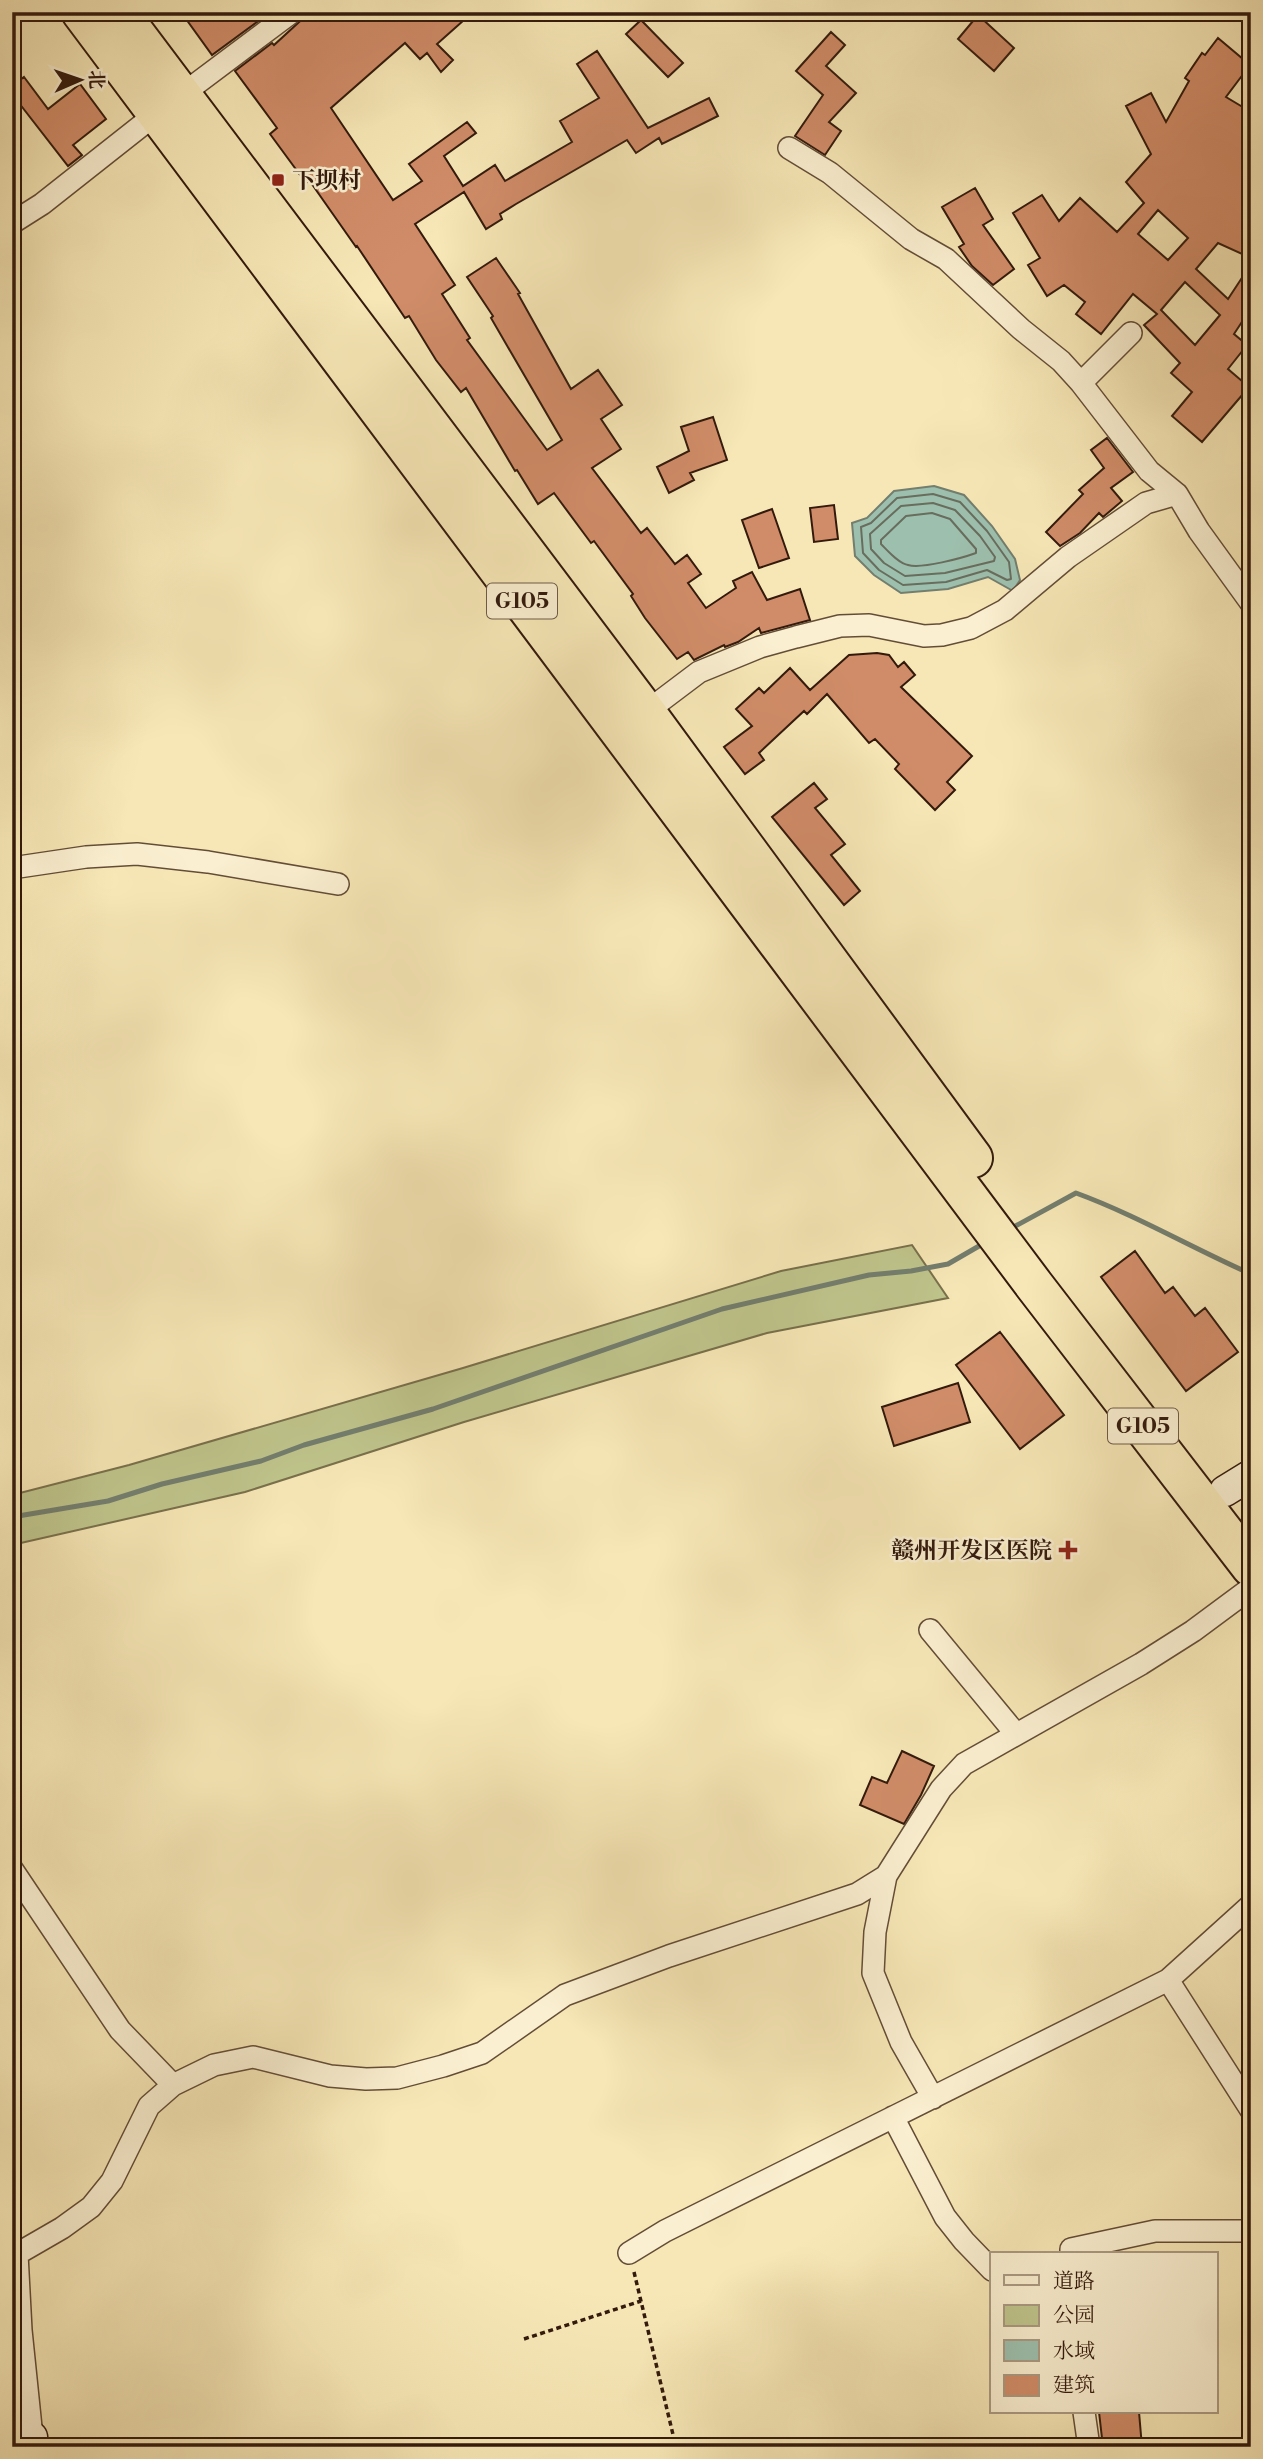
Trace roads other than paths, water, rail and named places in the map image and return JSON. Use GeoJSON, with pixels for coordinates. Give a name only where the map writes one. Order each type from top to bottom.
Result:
{"type":"FeatureCollection","features":[{"type":"Feature","properties":{"kind":"highway","name":"G105"},"geometry":{"type":"LineString","coordinates":[[81,12],[169,105],[633,722],[1054,1290],[1251,1567]]}},
{"type":"Feature","properties":{"kind":"highway","name":"G105"},"geometry":{"type":"LineString","coordinates":[[119,12],[169,105]]}},
{"type":"Feature","properties":{"kind":"highway","name":"G105"},"geometry":{"type":"LineString","coordinates":[[1054,1290],[1238,1483],[1251,1525]]}},
{"type":"Feature","properties":{"kind":"street"},"geometry":{"type":"LineString","coordinates":[[12,223],[42,205],[292,12]]}},
{"type":"Feature","properties":{"kind":"street"},"geometry":{"type":"LineString","coordinates":[[789,148],[830,173],[911,239],[946,259],[1021,329],[1060,361],[1081,383],[1149,471],[1177,494],[1199,531],[1251,603]]}},
{"type":"Feature","properties":{"kind":"street"},"geometry":{"type":"LineString","coordinates":[[1081,383],[1131,333]]}},
{"type":"Feature","properties":{"kind":"street"},"geometry":{"type":"LineString","coordinates":[[633,722],[699,672],[760,647],[840,626],[870,625],[924,636],[971,628],[1005,610],[1068,557],[1146,503],[1177,494]]}},
{"type":"Feature","properties":{"kind":"street"},"geometry":{"type":"LineString","coordinates":[[12,868],[86,857],[137,854],[208,862],[338,884]]}},
{"type":"Feature","properties":{"kind":"street"},"geometry":{"type":"LineString","coordinates":[[933,2098],[901,2042],[873,1973],[875,1932],[886,1876],[941,1789],[964,1763],[1141,1664],[1193,1631],[1251,1588]]}},
{"type":"Feature","properties":{"kind":"street"},"geometry":{"type":"LineString","coordinates":[[930,1630],[1016,1734]]}},
{"type":"Feature","properties":{"kind":"street"},"geometry":{"type":"LineString","coordinates":[[12,1869],[120,2030],[173,2085]]}},
{"type":"Feature","properties":{"kind":"street"},"geometry":{"type":"LineString","coordinates":[[26,2441],[15,2255],[62,2228],[91,2207],[112,2181],[149,2106],[173,2085],[214,2065],[253,2057],[330,2076],[366,2079],[397,2078],[443,2066],[482,2053],[565,1995],[669,1956],[857,1894],[886,1876]]}},
{"type":"Feature","properties":{"kind":"street"},"geometry":{"type":"LineString","coordinates":[[629,2253],[665,2231],[1168,1980],[1251,1905]]}},
{"type":"Feature","properties":{"kind":"street"},"geometry":{"type":"LineString","coordinates":[[1168,1980],[1251,2110]]}},
{"type":"Feature","properties":{"kind":"street"},"geometry":{"type":"LineString","coordinates":[[893,2117],[945,2217],[990,2268]]}},
{"type":"Feature","properties":{"kind":"street"},"geometry":{"type":"LineString","coordinates":[[1071,2252],[1071,2249],[1155,2231],[1251,2231]]}},
{"type":"Feature","properties":{"kind":"street"},"geometry":{"type":"LineString","coordinates":[[1084,2414],[1088,2447]]}},
{"type":"Feature","properties":{"kind":"water"},"geometry":{"type":"Polygon","coordinates":[[[934,486],[964,495],[992,526],[1015,559],[1020,580],[1013,591],[988,577],[948,589],[901,593],[874,575],[855,556],[852,523],[867,518],[894,491],[934,486]]]}},
{"type":"Feature","properties":{"kind":"waterway"},"geometry":{"type":"LineString","coordinates":[[1010,1229],[1076,1193],[1120,1211],[1251,1274]]}},
{"type":"Feature","properties":{"kind":"waterway"},"geometry":{"type":"LineString","coordinates":[[12,1517],[108,1501],[162,1484],[261,1461],[304,1445],[433,1409],[722,1309],[869,1275],[948,1264],[986,1242]]}},
{"type":"Feature","properties":{"kind":"place","name":"下坝村"},"geometry":{"type":"Point","coordinates":[278,180]}},
{"type":"Feature","properties":{"kind":"place","name":"赣州开发区医院"},"geometry":{"type":"Point","coordinates":[1068,1550]}}]}
